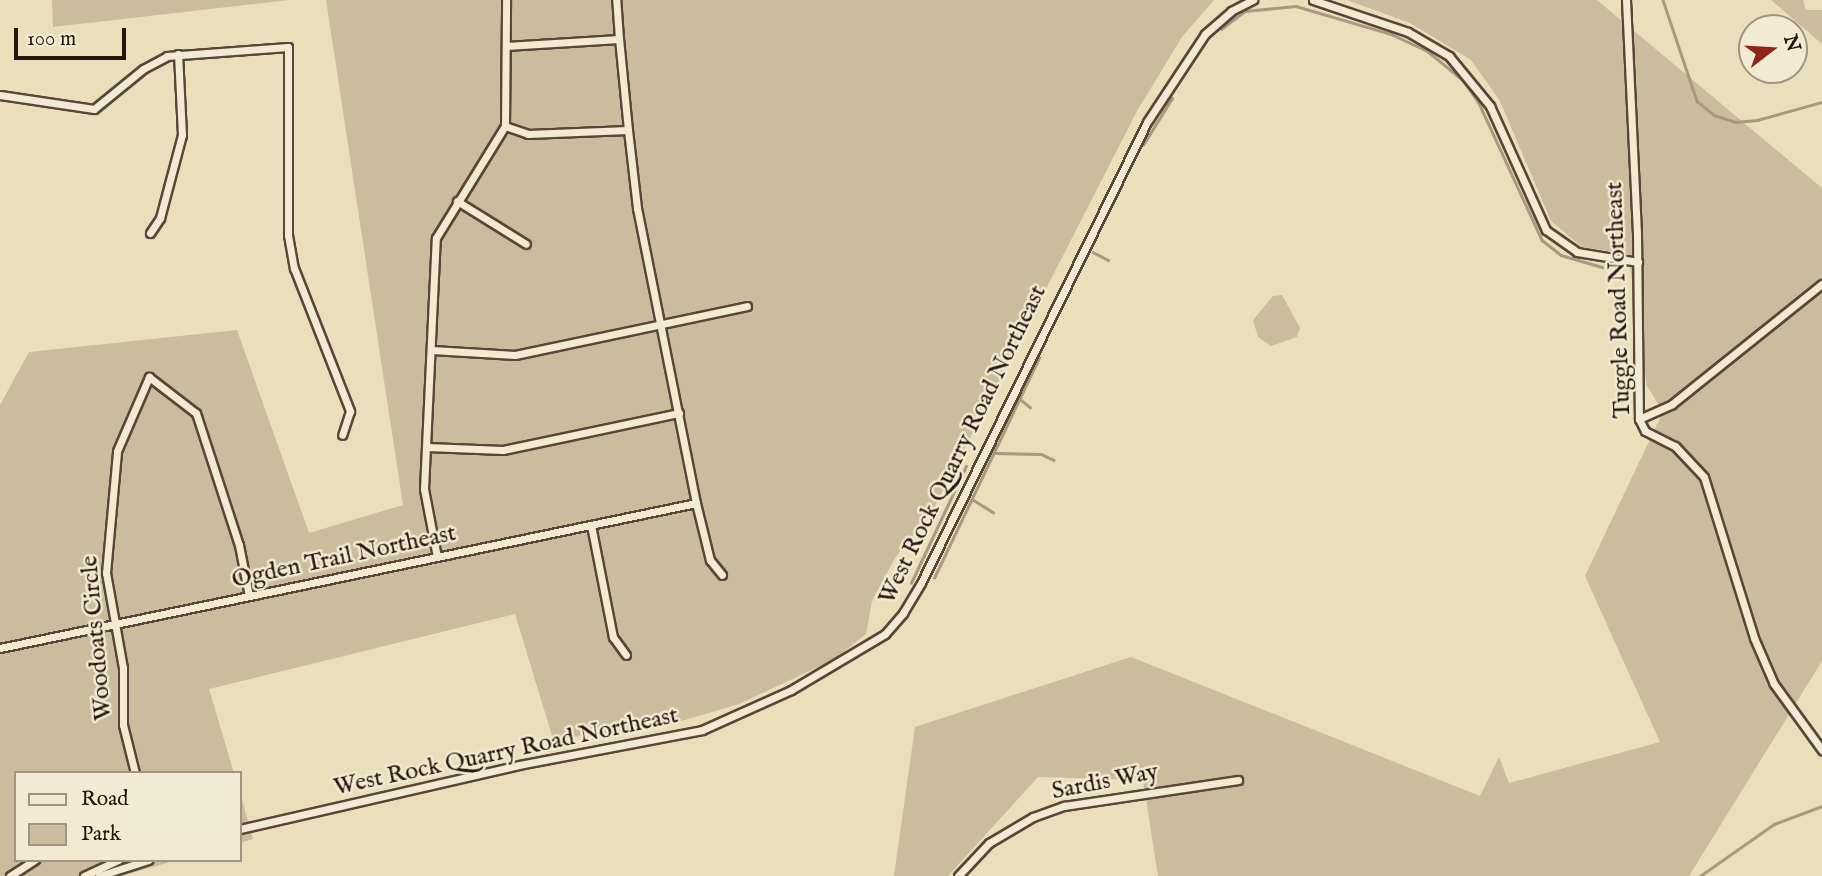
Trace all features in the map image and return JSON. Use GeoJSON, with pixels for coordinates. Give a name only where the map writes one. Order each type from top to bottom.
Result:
{"type":"FeatureCollection","features":[{"type":"Feature","properties":{"kind":"street"},"geometry":{"type":"LineString","coordinates":[[437,558],[424,489],[436,238],[505,126],[506,0]]}},
{"type":"Feature","properties":{"kind":"street"},"geometry":{"type":"LineString","coordinates":[[615,0],[637,208],[663,326],[696,503],[710,560],[722,575]]}},
{"type":"Feature","properties":{"kind":"street","name":"West Rock Quarry Road Northeast"},"geometry":{"type":"LineString","coordinates":[[242,830],[436,783],[702,730],[792,690],[881,637],[904,613],[921,583],[1147,121],[1205,34],[1231,11],[1253,0]]}},
{"type":"Feature","properties":{"kind":"street"},"geometry":{"type":"LineString","coordinates":[[1312,0],[1408,32],[1449,56],[1490,106],[1546,230],[1585,254],[1638,262]]}},
{"type":"Feature","properties":{"kind":"street","name":"Tuggle Road Northeast"},"geometry":{"type":"LineString","coordinates":[[1626,0],[1638,262],[1639,419],[1644,431],[1675,446],[1704,477],[1754,638],[1773,684],[1822,750]]}},
{"type":"Feature","properties":{"kind":"street"},"geometry":{"type":"LineString","coordinates":[[506,46],[619,38]]}},
{"type":"Feature","properties":{"kind":"street"},"geometry":{"type":"LineString","coordinates":[[0,95],[94,109],[154,61],[178,54],[288,47],[288,235],[294,268],[350,411],[342,435]]}},
{"type":"Feature","properties":{"kind":"street"},"geometry":{"type":"LineString","coordinates":[[150,233],[160,218],[182,135],[178,54]]}},
{"type":"Feature","properties":{"kind":"street"},"geometry":{"type":"LineString","coordinates":[[505,126],[528,134],[628,131]]}},
{"type":"Feature","properties":{"kind":"street"},"geometry":{"type":"LineString","coordinates":[[457,201],[526,244]]}},
{"type":"Feature","properties":{"kind":"street"},"geometry":{"type":"LineString","coordinates":[[1639,419],[1672,404],[1822,284]]}},
{"type":"Feature","properties":{"kind":"street"},"geometry":{"type":"LineString","coordinates":[[432,350],[514,355],[663,326],[747,306]]}},
{"type":"Feature","properties":{"kind":"street","name":"Woodoats Circle"},"geometry":{"type":"LineString","coordinates":[[134,771],[123,725],[122,667],[106,573],[117,451],[149,377],[196,414],[239,545],[249,596]]}},
{"type":"Feature","properties":{"kind":"street"},"geometry":{"type":"LineString","coordinates":[[427,447],[503,450],[679,413]]}},
{"type":"Feature","properties":{"kind":"street","name":"Ogden Trail Northeast"},"geometry":{"type":"LineString","coordinates":[[0,648],[696,503]]}},
{"type":"Feature","properties":{"kind":"street"},"geometry":{"type":"LineString","coordinates":[[591,525],[613,637],[626,655]]}},
{"type":"Feature","properties":{"kind":"street","name":"Sardis Way"},"geometry":{"type":"LineString","coordinates":[[958,876],[989,843],[1033,817],[1064,806],[1238,780]]}},
{"type":"Feature","properties":{"kind":"street"},"geometry":{"type":"LineString","coordinates":[[10,876],[32,862]]}},
{"type":"Feature","properties":{"kind":"street"},"geometry":{"type":"LineString","coordinates":[[83,876],[114,862]]}},
{"type":"Feature","properties":{"kind":"street"},"geometry":{"type":"LineString","coordinates":[[99,876],[142,862]]}},
{"type":"Feature","properties":{"kind":"green space"},"geometry":{"type":"Polygon","coordinates":[[[52,0],[290,0],[53,27],[52,0]]]}},
{"type":"Feature","properties":{"kind":"green space"},"geometry":{"type":"Polygon","coordinates":[[[326,0],[1214,0],[1182,37],[1137,111],[933,510],[895,558],[872,601],[866,634],[833,660],[739,704],[658,728],[553,739],[515,614],[209,689],[233,771],[14,771],[14,862],[170,862],[121,876],[0,876],[0,405],[29,352],[237,330],[309,533],[403,505],[326,0]]]}},
{"type":"Feature","properties":{"kind":"green space"},"geometry":{"type":"Polygon","coordinates":[[[1347,0],[1597,0],[1822,188],[1822,661],[1689,876],[1158,876],[1143,780],[1038,777],[948,876],[894,876],[915,727],[1131,657],[1480,796],[1499,757],[1509,783],[1660,742],[1585,576],[1663,412],[1647,386],[1628,254],[1582,247],[1551,221],[1500,101],[1471,60],[1410,23],[1347,0]]]}},
{"type":"Feature","properties":{"kind":"green space"},"geometry":{"type":"Polygon","coordinates":[[[1771,0],[1803,0],[1806,10],[1822,10],[1822,44],[1808,32],[1808,14],[1787,14],[1771,0]]]}},
{"type":"Feature","properties":{"kind":"green space"},"geometry":{"type":"Polygon","coordinates":[[[1282,295],[1300,328],[1297,337],[1271,346],[1258,337],[1253,320],[1273,296],[1282,295]]]}},
{"type":"Feature","properties":{"kind":"green space"},"geometry":{"type":"Polygon","coordinates":[[[242,799],[253,839],[242,842],[242,799]]]}},
{"type":"Feature","properties":{"kind":"waterway"},"geometry":{"type":"LineString","coordinates":[[1663,0],[1697,101],[1714,115],[1735,122],[1757,120],[1822,102]]}},
{"type":"Feature","properties":{"kind":"waterway"},"geometry":{"type":"LineString","coordinates":[[1221,29],[1245,11],[1296,6],[1391,34],[1426,50],[1463,80],[1479,103],[1542,240],[1561,255],[1602,267]]}},
{"type":"Feature","properties":{"kind":"waterway"},"geometry":{"type":"LineString","coordinates":[[1143,145],[1172,98]]}},
{"type":"Feature","properties":{"kind":"waterway"},"geometry":{"type":"LineString","coordinates":[[1093,252],[1108,260]]}},
{"type":"Feature","properties":{"kind":"waterway"},"geometry":{"type":"LineString","coordinates":[[934,578],[1039,358]]}},
{"type":"Feature","properties":{"kind":"waterway"},"geometry":{"type":"LineString","coordinates":[[1020,399],[1030,407]]}},
{"type":"Feature","properties":{"kind":"waterway"},"geometry":{"type":"LineString","coordinates":[[996,453],[1041,454],[1054,460]]}},
{"type":"Feature","properties":{"kind":"waterway"},"geometry":{"type":"LineString","coordinates":[[911,583],[966,466]]}},
{"type":"Feature","properties":{"kind":"waterway"},"geometry":{"type":"LineString","coordinates":[[972,499],[993,512]]}},
{"type":"Feature","properties":{"kind":"waterway"},"geometry":{"type":"LineString","coordinates":[[1700,876],[1774,824],[1822,806]]}}]}
